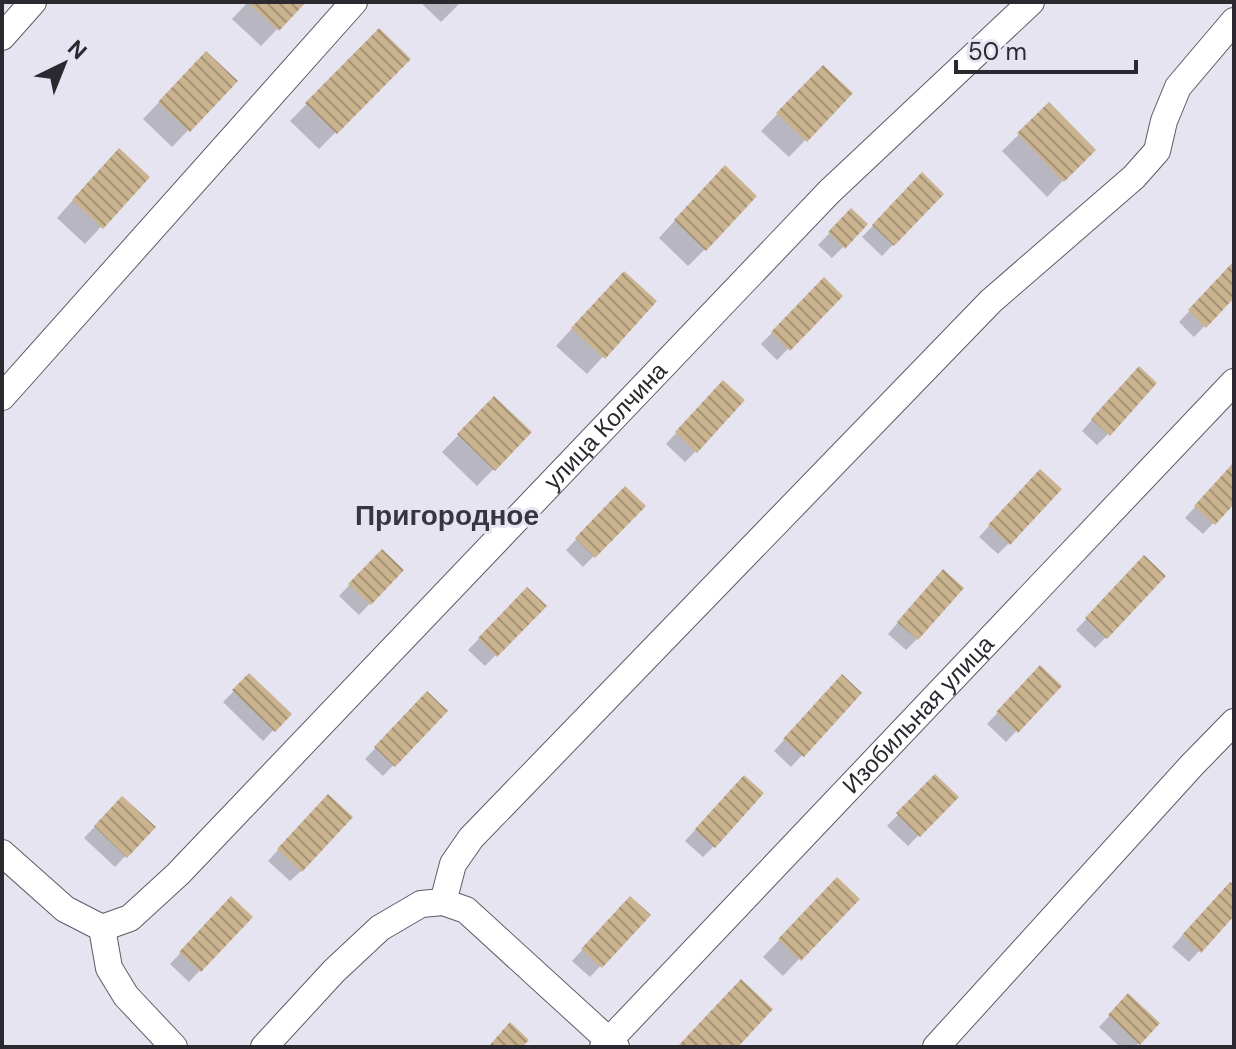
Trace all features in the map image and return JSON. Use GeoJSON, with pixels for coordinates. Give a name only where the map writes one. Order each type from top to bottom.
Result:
{"type":"FeatureCollection","features":[{"type":"Feature","properties":{"kind":"street"},"geometry":{"type":"LineString","coordinates":[[2,37],[33,2]]}},
{"type":"Feature","properties":{"kind":"street"},"geometry":{"type":"LineString","coordinates":[[2,397],[354,2]]}},
{"type":"Feature","properties":{"kind":"street","name":"улица Колчина"},"geometry":{"type":"LineString","coordinates":[[102,928],[130,918],[178,874],[829,192],[1031,2]]}},
{"type":"Feature","properties":{"kind":"street"},"geometry":{"type":"LineString","coordinates":[[443,902],[453,864],[471,838],[991,301],[1134,177],[1157,151],[1164,121],[1178,87],[1234,21]]}},
{"type":"Feature","properties":{"kind":"street","name":"Изобильная улица"},"geometry":{"type":"LineString","coordinates":[[609,1045],[1234,382]]}},
{"type":"Feature","properties":{"kind":"street"},"geometry":{"type":"LineString","coordinates":[[936,1047],[1234,722]]}},
{"type":"Feature","properties":{"kind":"street"},"geometry":{"type":"LineString","coordinates":[[2,853],[65,909],[102,928],[109,968],[160,1035],[174,1047]]}},
{"type":"Feature","properties":{"kind":"street"},"geometry":{"type":"LineString","coordinates":[[264,1047],[334,971],[380,928],[421,904],[443,902],[466,910],[609,1045]]}},
{"type":"Feature","properties":{"kind":"building"},"geometry":{"type":"Polygon","coordinates":[[[247,2],[306,2],[279,31],[247,2]]]}},
{"type":"Feature","properties":{"kind":"building"},"geometry":{"type":"Polygon","coordinates":[[[379,28],[411,59],[337,134],[305,103],[379,28]]]}},
{"type":"Feature","properties":{"kind":"building"},"geometry":{"type":"Polygon","coordinates":[[[206,51],[238,81],[190,132],[158,102],[206,51]]]}},
{"type":"Feature","properties":{"kind":"building"},"geometry":{"type":"Polygon","coordinates":[[[823,65],[853,93],[807,142],[776,113],[823,65]]]}},
{"type":"Feature","properties":{"kind":"building"},"geometry":{"type":"Polygon","coordinates":[[[1049,102],[1096,150],[1064,182],[1017,133],[1049,102]]]}},
{"type":"Feature","properties":{"kind":"building"},"geometry":{"type":"Polygon","coordinates":[[[119,148],[150,177],[103,229],[72,200],[119,148]]]}},
{"type":"Feature","properties":{"kind":"building"},"geometry":{"type":"Polygon","coordinates":[[[725,165],[757,196],[706,251],[674,220],[725,165]]]}},
{"type":"Feature","properties":{"kind":"building"},"geometry":{"type":"Polygon","coordinates":[[[922,172],[944,194],[894,246],[872,225],[922,172]]]}},
{"type":"Feature","properties":{"kind":"building"},"geometry":{"type":"Polygon","coordinates":[[[851,208],[868,224],[845,249],[828,232],[851,208]]]}},
{"type":"Feature","properties":{"kind":"building"},"geometry":{"type":"Polygon","coordinates":[[[1232,263],[1234,298],[1206,328],[1188,310],[1232,263]]]}},
{"type":"Feature","properties":{"kind":"building"},"geometry":{"type":"Polygon","coordinates":[[[624,271],[657,301],[605,359],[571,328],[624,271]]]}},
{"type":"Feature","properties":{"kind":"building"},"geometry":{"type":"Polygon","coordinates":[[[824,277],[843,296],[790,351],[771,332],[824,277]]]}},
{"type":"Feature","properties":{"kind":"building"},"geometry":{"type":"Polygon","coordinates":[[[1139,366],[1157,383],[1110,436],[1091,419],[1139,366]]]}},
{"type":"Feature","properties":{"kind":"building"},"geometry":{"type":"Polygon","coordinates":[[[723,380],[745,400],[697,453],[675,432],[723,380]]]}},
{"type":"Feature","properties":{"kind":"building"},"geometry":{"type":"Polygon","coordinates":[[[494,396],[532,432],[495,471],[457,434],[494,396]]]}},
{"type":"Feature","properties":{"kind":"building"},"geometry":{"type":"Polygon","coordinates":[[[1234,462],[1234,504],[1215,525],[1194,506],[1234,462]]]}},
{"type":"Feature","properties":{"kind":"building"},"geometry":{"type":"Polygon","coordinates":[[[1040,469],[1062,489],[1010,545],[988,525],[1040,469]]]}},
{"type":"Feature","properties":{"kind":"building"},"geometry":{"type":"Polygon","coordinates":[[[625,486],[646,506],[595,558],[575,538],[625,486]]]}},
{"type":"Feature","properties":{"kind":"building"},"geometry":{"type":"Polygon","coordinates":[[[382,549],[404,570],[371,605],[348,584],[382,549]]]}},
{"type":"Feature","properties":{"kind":"building"},"geometry":{"type":"Polygon","coordinates":[[[1144,555],[1166,576],[1107,639],[1085,618],[1144,555]]]}},
{"type":"Feature","properties":{"kind":"building"},"geometry":{"type":"Polygon","coordinates":[[[943,569],[964,588],[918,640],[897,622],[943,569]]]}},
{"type":"Feature","properties":{"kind":"building"},"geometry":{"type":"Polygon","coordinates":[[[527,587],[547,606],[497,657],[478,638],[527,587]]]}},
{"type":"Feature","properties":{"kind":"building"},"geometry":{"type":"Polygon","coordinates":[[[1040,665],[1062,686],[1018,733],[996,712],[1040,665]]]}},
{"type":"Feature","properties":{"kind":"building"},"geometry":{"type":"Polygon","coordinates":[[[249,673],[292,714],[275,732],[232,690],[249,673]]]}},
{"type":"Feature","properties":{"kind":"building"},"geometry":{"type":"Polygon","coordinates":[[[842,674],[862,693],[804,757],[783,739],[842,674]]]}},
{"type":"Feature","properties":{"kind":"building"},"geometry":{"type":"Polygon","coordinates":[[[427,691],[448,711],[395,767],[374,747],[427,691]]]}},
{"type":"Feature","properties":{"kind":"building"},"geometry":{"type":"Polygon","coordinates":[[[935,774],[959,797],[920,837],[896,813],[935,774]]]}},
{"type":"Feature","properties":{"kind":"building"},"geometry":{"type":"Polygon","coordinates":[[[744,775],[764,793],[715,848],[695,829],[744,775]]]}},
{"type":"Feature","properties":{"kind":"building"},"geometry":{"type":"Polygon","coordinates":[[[328,794],[353,817],[302,872],[277,849],[328,794]]]}},
{"type":"Feature","properties":{"kind":"building"},"geometry":{"type":"Polygon","coordinates":[[[122,796],[156,827],[127,858],[94,826],[122,796]]]}},
{"type":"Feature","properties":{"kind":"building"},"geometry":{"type":"Polygon","coordinates":[[[837,877],[860,899],[801,961],[778,939],[837,877]]]}},
{"type":"Feature","properties":{"kind":"building"},"geometry":{"type":"Polygon","coordinates":[[[1230,882],[1234,885],[1234,916],[1201,953],[1182,935],[1230,882]]]}},
{"type":"Feature","properties":{"kind":"building"},"geometry":{"type":"Polygon","coordinates":[[[231,896],[253,917],[201,972],[179,952],[231,896]]]}},
{"type":"Feature","properties":{"kind":"building"},"geometry":{"type":"Polygon","coordinates":[[[630,896],[651,915],[602,968],[581,949],[630,896]]]}},
{"type":"Feature","properties":{"kind":"building"},"geometry":{"type":"Polygon","coordinates":[[[741,979],[773,1009],[738,1047],[677,1047],[741,979]]]}},
{"type":"Feature","properties":{"kind":"building"},"geometry":{"type":"Polygon","coordinates":[[[1128,993],[1160,1023],[1140,1045],[1108,1015],[1128,993]]]}},
{"type":"Feature","properties":{"kind":"building"},"geometry":{"type":"Polygon","coordinates":[[[510,1022],[529,1040],[522,1047],[488,1047],[510,1022]]]}},
{"type":"Feature","properties":{"kind":"district","name":"Пригородное"},"geometry":{"type":"Point","coordinates":[447,515]}}]}
